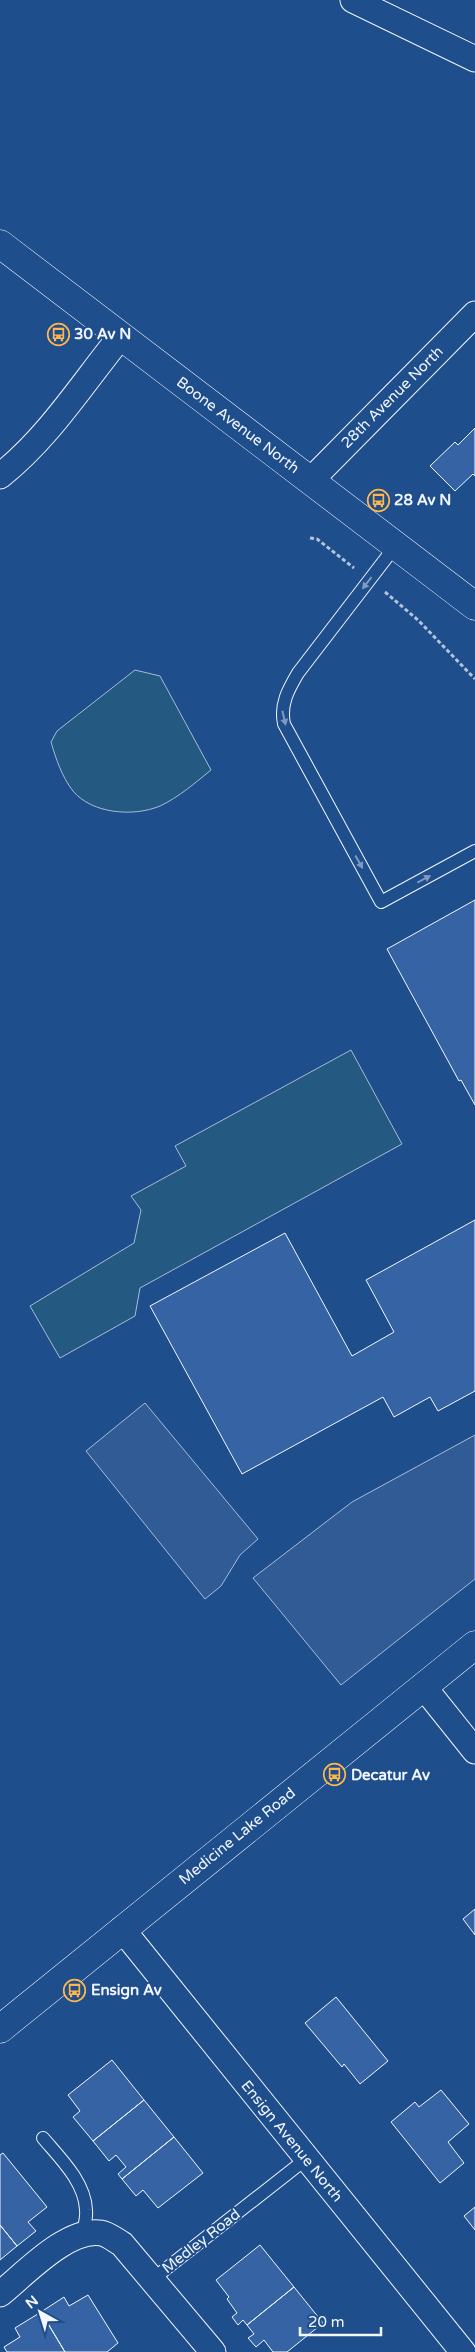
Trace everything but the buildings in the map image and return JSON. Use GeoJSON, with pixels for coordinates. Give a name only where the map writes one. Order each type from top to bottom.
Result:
{"type":"FeatureCollection","features":[{"type":"Feature","properties":{"kind":"street"},"geometry":{"type":"LineString","coordinates":[[353,0],[475,59]]}},
{"type":"Feature","properties":{"kind":"street","name":"Boone Avenue North"},"geometry":{"type":"LineString","coordinates":[[0,244],[475,606]]}},
{"type":"Feature","properties":{"kind":"street","name":"28th Avenue North"},"geometry":{"type":"LineString","coordinates":[[311,480],[475,314]]}},
{"type":"Feature","properties":{"kind":"street"},"geometry":{"type":"LineString","coordinates":[[0,476],[19,461],[60,416],[121,336]]}},
{"type":"Feature","properties":{"kind":"street","name":"Medicine Lake Road"},"geometry":{"type":"LineString","coordinates":[[0,2029],[475,1645]]}},
{"type":"Feature","properties":{"kind":"street"},"geometry":{"type":"LineString","coordinates":[[423,1686],[475,1751]]}},
{"type":"Feature","properties":{"kind":"street","name":"Ensign Avenue North"},"geometry":{"type":"LineString","coordinates":[[122,1929],[463,2352]]}},
{"type":"Feature","properties":{"kind":"street","name":"Medley Road"},"geometry":{"type":"LineString","coordinates":[[83,2234],[102,2233],[122,2244],[153,2279]]}},
{"type":"Feature","properties":{"kind":"street"},"geometry":{"type":"LineString","coordinates":[[0,2294],[63,2243],[83,2234]]}},
{"type":"Feature","properties":{"kind":"street"},"geometry":{"type":"LineString","coordinates":[[153,2279],[213,2352]]}},
{"type":"Feature","properties":{"kind":"lane"},"geometry":{"type":"LineString","coordinates":[[396,544],[295,679],[281,711],[284,724],[382,902],[475,851]]}},
{"type":"Feature","properties":{"kind":"lane"},"geometry":{"type":"LineString","coordinates":[[43,2138],[74,2176],[80,2189],[86,2210],[83,2234]]}},
{"type":"Feature","properties":{"kind":"lane","name":"Medley Road"},"geometry":{"type":"LineString","coordinates":[[153,2279],[306,2159]]}},
{"type":"Feature","properties":{"kind":"path"},"geometry":{"type":"LineString","coordinates":[[310,538],[316,539],[369,579],[418,620],[475,679]]}},
{"type":"Feature","properties":{"kind":"shaded area"},"geometry":{"type":"Polygon","coordinates":[[[135,670],[160,676],[211,770],[193,785],[160,806],[138,812],[102,809],[81,799],[69,786],[57,761],[51,742],[57,731],[135,670]]]}},
{"type":"Feature","properties":{"kind":"shaded area"},"geometry":{"type":"Polygon","coordinates":[[[351,1050],[402,1144],[140,1288],[135,1316],[60,1358],[30,1306],[134,1243],[141,1210],[131,1196],[186,1166],[175,1146],[351,1050]]]}},
{"type":"Feature","properties":{"kind":"shaded area"},"geometry":{"type":"Polygon","coordinates":[[[145,1403],[258,1539],[240,1555],[221,1586],[205,1599],[86,1451],[145,1403]]]}},
{"type":"Feature","properties":{"kind":"shaded area"},"geometry":{"type":"Polygon","coordinates":[[[475,1435],[475,1579],[341,1685],[253,1578],[352,1502],[475,1435]]]}},
{"type":"Feature","properties":{"kind":"place","name":"30 Av N"},"geometry":{"type":"Point","coordinates":[58,334]}},
{"type":"Feature","properties":{"kind":"place","name":"28 Av N"},"geometry":{"type":"Point","coordinates":[378,500]}},
{"type":"Feature","properties":{"kind":"place","name":"Decatur Av"},"geometry":{"type":"Point","coordinates":[335,1775]}},
{"type":"Feature","properties":{"kind":"place","name":"Ensign Av"},"geometry":{"type":"Point","coordinates":[75,1990]}}]}
